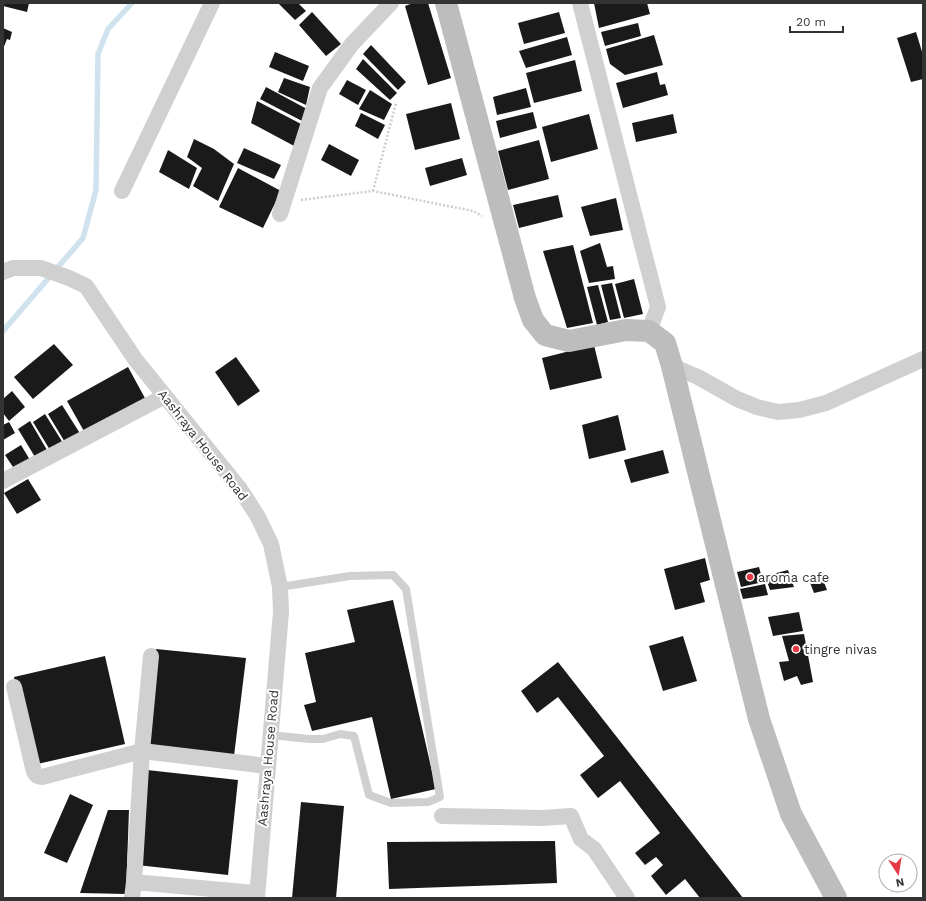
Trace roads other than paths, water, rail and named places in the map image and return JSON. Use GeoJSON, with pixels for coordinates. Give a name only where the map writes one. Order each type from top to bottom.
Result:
{"type":"FeatureCollection","features":[{"type":"Feature","properties":{"kind":"street"},"geometry":{"type":"LineString","coordinates":[[122,192],[212,3]]}},
{"type":"Feature","properties":{"kind":"street"},"geometry":{"type":"LineString","coordinates":[[281,208],[320,88],[352,44],[391,3]]}},
{"type":"Feature","properties":{"kind":"street"},"geometry":{"type":"LineString","coordinates":[[446,3],[525,298],[533,320],[544,336],[569,341],[626,330],[649,331],[665,343],[672,366],[759,719],[791,814],[836,898]]}},
{"type":"Feature","properties":{"kind":"street"},"geometry":{"type":"LineString","coordinates":[[580,3],[658,307],[649,331]]}},
{"type":"Feature","properties":{"kind":"street","name":"Aashraya House Road"},"geometry":{"type":"LineString","coordinates":[[8,270],[41,268],[86,286],[135,359],[240,489],[258,517],[270,544],[280,587],[281,612],[257,896]]}},
{"type":"Feature","properties":{"kind":"street"},"geometry":{"type":"LineString","coordinates":[[672,366],[698,377],[737,399],[757,407],[778,412],[799,410],[826,403],[923,359]]}},
{"type":"Feature","properties":{"kind":"street"},"geometry":{"type":"LineString","coordinates":[[3,481],[165,396]]}},
{"type":"Feature","properties":{"kind":"street"},"geometry":{"type":"LineString","coordinates":[[150,656],[133,890],[257,896]]}},
{"type":"Feature","properties":{"kind":"street"},"geometry":{"type":"LineString","coordinates":[[14,687],[36,776],[42,777],[142,751],[267,766]]}},
{"type":"Feature","properties":{"kind":"street"},"geometry":{"type":"LineString","coordinates":[[442,816],[542,818],[571,816],[581,839],[594,850],[627,898]]}},
{"type":"Feature","properties":{"kind":"lane"},"geometry":{"type":"LineString","coordinates":[[270,735],[309,739],[323,739],[340,734],[354,736],[369,795],[391,803],[428,802],[440,797],[406,589],[393,575],[350,576],[280,587]]}},
{"type":"Feature","properties":{"kind":"waterway"},"geometry":{"type":"LineString","coordinates":[[3,331],[83,238],[96,190],[98,54],[108,29],[132,3]]}},
{"type":"Feature","properties":{"kind":"place","name":"aroma cafe"},"geometry":{"type":"Point","coordinates":[750,577]}},
{"type":"Feature","properties":{"kind":"place","name":"tingre nivas"},"geometry":{"type":"Point","coordinates":[796,649]}}]}
